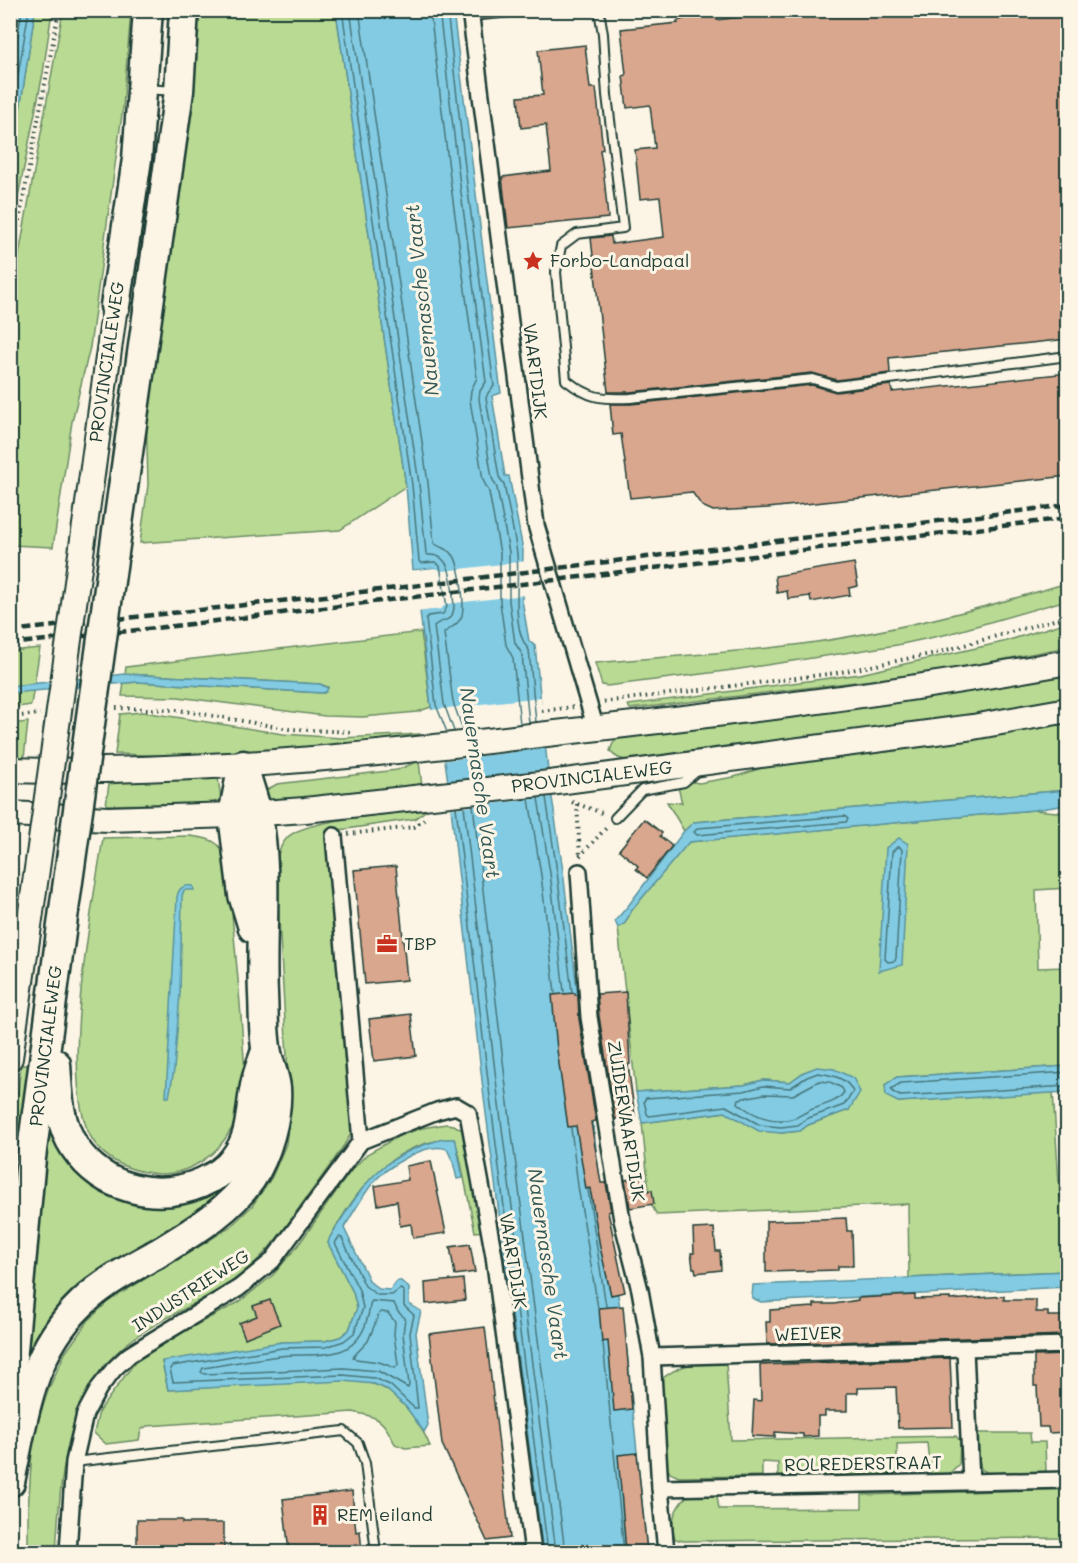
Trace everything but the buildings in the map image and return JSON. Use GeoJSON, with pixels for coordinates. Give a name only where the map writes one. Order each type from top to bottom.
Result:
{"type":"FeatureCollection","features":[{"type":"Feature","properties":{"kind":"highway","name":"PROVINCIALEWEG"},"geometry":{"type":"LineString","coordinates":[[114,306],[137,159],[148,10]]}},
{"type":"Feature","properties":{"kind":"highway","name":"PROVINCIALEWEG"},"geometry":{"type":"LineString","coordinates":[[10,1382],[30,1169],[179,91],[184,10]]}},
{"type":"Feature","properties":{"kind":"highway"},"geometry":{"type":"LineString","coordinates":[[10,1482],[35,1373],[49,1344],[64,1323],[81,1303],[106,1283],[212,1220],[227,1207],[251,1178],[271,1136],[276,1087],[266,1051],[261,957],[263,887],[245,814],[243,765]]}},
{"type":"Feature","properties":{"kind":"highway"},"geometry":{"type":"LineString","coordinates":[[52,1005],[59,1106],[66,1130],[75,1148],[93,1168],[112,1182],[134,1190],[160,1192],[188,1188],[216,1176],[232,1162],[243,1147],[249,1131],[255,1086],[266,1051]]}},
{"type":"Feature","properties":{"kind":"main road","name":"PROVINCIALEWEG"},"geometry":{"type":"LineString","coordinates":[[10,1058],[114,306]]}},
{"type":"Feature","properties":{"kind":"main road"},"geometry":{"type":"LineString","coordinates":[[10,770],[76,772],[243,765],[435,747],[544,723],[596,729],[930,686],[1068,662]]}},
{"type":"Feature","properties":{"kind":"main road","name":"PROVINCIALEWEG"},"geometry":{"type":"LineString","coordinates":[[10,814],[108,819],[435,806],[550,783],[973,727],[1068,710]]}},
{"type":"Feature","properties":{"kind":"street","name":"VAARTDIJK"},"geometry":{"type":"LineString","coordinates":[[470,13],[536,525],[596,729]]}},
{"type":"Feature","properties":{"kind":"street"},"geometry":{"type":"LineString","coordinates":[[334,836],[361,1141]]}},
{"type":"Feature","properties":{"kind":"street","name":"ZUIDERVAARTDIJK"},"geometry":{"type":"LineString","coordinates":[[579,864],[589,1017],[622,1220],[640,1290],[652,1357],[666,1552]]}},
{"type":"Feature","properties":{"kind":"street","name":"VAARTDIJK"},"geometry":{"type":"LineString","coordinates":[[361,1141],[437,1111],[456,1106],[468,1113],[494,1256],[532,1552]]}},
{"type":"Feature","properties":{"kind":"street","name":"INDUSTRIEWEG"},"geometry":{"type":"LineString","coordinates":[[68,1552],[74,1462],[85,1414],[99,1388],[129,1355],[239,1288],[272,1261],[361,1141]]}},
{"type":"Feature","properties":{"kind":"street","name":"WEIVER"},"geometry":{"type":"LineString","coordinates":[[652,1357],[1068,1345]]}},
{"type":"Feature","properties":{"kind":"street"},"geometry":{"type":"LineString","coordinates":[[964,1349],[971,1482]]}},
{"type":"Feature","properties":{"kind":"street","name":"ROLREDERSTRAAT"},"geometry":{"type":"LineString","coordinates":[[660,1488],[1068,1480]]}},
{"type":"Feature","properties":{"kind":"lane"},"geometry":{"type":"LineString","coordinates":[[470,13],[532,10]]}},
{"type":"Feature","properties":{"kind":"lane"},"geometry":{"type":"LineString","coordinates":[[599,10],[623,228],[577,234],[561,246],[556,272],[566,380],[580,391],[602,399],[813,379],[836,386],[1068,356]]}},
{"type":"Feature","properties":{"kind":"lane"},"geometry":{"type":"LineString","coordinates":[[142,88],[179,91]]}},
{"type":"Feature","properties":{"kind":"lane"},"geometry":{"type":"LineString","coordinates":[[615,818],[642,790],[684,782],[707,762]]}},
{"type":"Feature","properties":{"kind":"lane"},"geometry":{"type":"LineString","coordinates":[[74,1462],[344,1431],[358,1443],[365,1463],[375,1552]]}},
{"type":"Feature","properties":{"kind":"path"},"geometry":{"type":"LineString","coordinates":[[10,268],[59,10]]}},
{"type":"Feature","properties":{"kind":"path"},"geometry":{"type":"LineString","coordinates":[[544,723],[590,704],[836,673],[936,652],[1068,616]]}},
{"type":"Feature","properties":{"kind":"path"},"geometry":{"type":"LineString","coordinates":[[107,708],[179,710],[289,729],[362,732]]}},
{"type":"Feature","properties":{"kind":"path"},"geometry":{"type":"LineString","coordinates":[[10,717],[50,713]]}},
{"type":"Feature","properties":{"kind":"path"},"geometry":{"type":"LineString","coordinates":[[568,800],[615,818],[579,864]]}},
{"type":"Feature","properties":{"kind":"path"},"geometry":{"type":"LineString","coordinates":[[577,804],[579,864]]}},
{"type":"Feature","properties":{"kind":"path"},"geometry":{"type":"LineString","coordinates":[[334,836],[414,827],[435,806]]}},
{"type":"Feature","properties":{"kind":"green space"},"geometry":{"type":"Polygon","coordinates":[[[35,11],[52,11],[43,73],[11,232],[11,152],[35,11]]]}},
{"type":"Feature","properties":{"kind":"green space"},"geometry":{"type":"Polygon","coordinates":[[[63,11],[131,11],[123,107],[90,347],[72,422],[53,547],[11,545],[11,299],[63,11]]]}},
{"type":"Feature","properties":{"kind":"green space"},"geometry":{"type":"Polygon","coordinates":[[[196,11],[336,11],[406,486],[340,530],[140,543],[148,485],[146,408],[196,11]]]}},
{"type":"Feature","properties":{"kind":"green space"},"geometry":{"type":"Polygon","coordinates":[[[1067,583],[1067,600],[948,634],[897,645],[607,686],[602,685],[595,663],[830,640],[932,620],[1067,583]]]}},
{"type":"Feature","properties":{"kind":"green space"},"geometry":{"type":"Polygon","coordinates":[[[1067,622],[1067,647],[959,668],[630,709],[628,705],[860,674],[1003,642],[1067,622]]]}},
{"type":"Feature","properties":{"kind":"green space"},"geometry":{"type":"Polygon","coordinates":[[[421,632],[431,707],[417,712],[363,717],[325,716],[178,697],[122,696],[124,683],[138,682],[324,693],[328,687],[320,684],[125,674],[126,667],[421,632]]]}},
{"type":"Feature","properties":{"kind":"green space"},"geometry":{"type":"Polygon","coordinates":[[[40,648],[31,705],[11,708],[11,651],[40,648]]]}},
{"type":"Feature","properties":{"kind":"green space"},"geometry":{"type":"Polygon","coordinates":[[[1067,672],[1067,697],[1013,707],[851,732],[633,760],[620,759],[610,751],[613,743],[619,738],[1067,672]]]}},
{"type":"Feature","properties":{"kind":"green space"},"geometry":{"type":"Polygon","coordinates":[[[143,712],[283,734],[341,738],[420,734],[421,738],[306,749],[192,755],[115,754],[120,714],[143,712]]]}},
{"type":"Feature","properties":{"kind":"green space"},"geometry":{"type":"Polygon","coordinates":[[[28,722],[24,758],[11,756],[11,724],[28,722]]]}},
{"type":"Feature","properties":{"kind":"green space"},"geometry":{"type":"Polygon","coordinates":[[[1067,722],[1067,790],[694,822],[684,831],[667,802],[682,803],[676,779],[699,783],[734,777],[768,766],[893,751],[1067,722]]]}},
{"type":"Feature","properties":{"kind":"green space"},"geometry":{"type":"Polygon","coordinates":[[[419,761],[422,787],[265,803],[261,793],[277,784],[397,770],[419,761]]]}},
{"type":"Feature","properties":{"kind":"green space"},"geometry":{"type":"Polygon","coordinates":[[[207,774],[218,778],[221,799],[213,803],[106,805],[109,784],[207,774]]]}},
{"type":"Feature","properties":{"kind":"green space"},"geometry":{"type":"Polygon","coordinates":[[[11,782],[19,783],[17,802],[11,801],[11,782]]]}},
{"type":"Feature","properties":{"kind":"green space"},"geometry":{"type":"Polygon","coordinates":[[[427,810],[414,819],[326,832],[354,1125],[351,1134],[285,1228],[257,1261],[209,1296],[137,1336],[113,1356],[94,1380],[81,1405],[71,1433],[60,1492],[56,1552],[28,1552],[33,1436],[49,1388],[65,1353],[88,1321],[108,1301],[231,1226],[252,1206],[272,1177],[286,1144],[290,1107],[277,886],[277,861],[283,843],[297,831],[312,826],[353,818],[427,810]]]}},
{"type":"Feature","properties":{"kind":"green space"},"geometry":{"type":"Polygon","coordinates":[[[1034,810],[1067,813],[1067,888],[1036,890],[1038,968],[1067,967],[1067,1066],[897,1077],[885,1085],[898,1102],[1053,1092],[1060,1197],[1067,1197],[1067,1271],[909,1278],[908,1204],[657,1215],[650,1202],[642,1123],[726,1112],[781,1133],[800,1131],[808,1125],[849,1110],[804,1072],[790,1082],[763,1080],[744,1085],[636,1092],[618,928],[625,923],[632,910],[688,842],[1034,810]]]}},
{"type":"Feature","properties":{"kind":"green space"},"geometry":{"type":"Polygon","coordinates":[[[190,836],[216,843],[222,850],[226,862],[240,998],[244,1089],[233,1125],[225,1139],[211,1155],[182,1171],[151,1173],[127,1167],[99,1149],[83,1116],[78,1081],[80,995],[103,838],[190,836]]]}},
{"type":"Feature","properties":{"kind":"green space"},"geometry":{"type":"Polygon","coordinates":[[[21,1065],[31,1065],[11,1238],[11,1155],[21,1065]]]}},
{"type":"Feature","properties":{"kind":"green space"},"geometry":{"type":"Polygon","coordinates":[[[48,1107],[133,1200],[252,1149],[217,1202],[152,1246],[24,1386],[48,1107]]]}},
{"type":"Feature","properties":{"kind":"green space"},"geometry":{"type":"Polygon","coordinates":[[[454,1125],[462,1130],[469,1151],[484,1231],[475,1232],[454,1139],[420,1145],[391,1161],[367,1183],[346,1211],[328,1243],[353,1292],[357,1308],[349,1330],[340,1337],[325,1341],[282,1342],[162,1362],[168,1390],[339,1381],[373,1384],[382,1387],[400,1400],[415,1418],[430,1446],[405,1448],[395,1444],[380,1421],[353,1412],[147,1426],[141,1430],[139,1440],[106,1444],[94,1433],[99,1411],[135,1362],[162,1343],[239,1302],[273,1275],[299,1244],[350,1172],[367,1154],[401,1135],[422,1128],[454,1125]]]}},
{"type":"Feature","properties":{"kind":"green space"},"geometry":{"type":"Polygon","coordinates":[[[726,1363],[731,1440],[956,1436],[960,1441],[959,1464],[949,1474],[930,1474],[927,1443],[897,1444],[897,1474],[778,1476],[778,1463],[762,1462],[762,1476],[679,1477],[670,1473],[664,1462],[657,1383],[681,1367],[726,1363]]]}},
{"type":"Feature","properties":{"kind":"green space"},"geometry":{"type":"Polygon","coordinates":[[[978,1433],[1030,1433],[1031,1442],[1045,1442],[1046,1472],[988,1473],[981,1469],[978,1433]]]}},
{"type":"Feature","properties":{"kind":"green space"},"geometry":{"type":"Polygon","coordinates":[[[1067,1489],[1067,1538],[683,1541],[675,1539],[673,1527],[674,1516],[687,1496],[717,1496],[719,1509],[862,1508],[862,1495],[1067,1489]]]}},
{"type":"Feature","properties":{"kind":"water"},"geometry":{"type":"Polygon","coordinates":[[[11,11],[35,11],[11,152],[11,11]]]}},
{"type":"Feature","properties":{"kind":"water","name":"Nauernasche Vaart"},"geometry":{"type":"Polygon","coordinates":[[[336,11],[453,11],[501,393],[492,396],[505,476],[509,476],[523,550],[522,600],[529,641],[535,646],[548,771],[563,871],[600,1182],[627,1352],[647,1552],[543,1552],[484,1098],[448,782],[441,733],[431,707],[420,611],[441,608],[435,568],[413,570],[406,486],[336,11]]]}},
{"type":"Feature","properties":{"kind":"water"},"geometry":{"type":"Polygon","coordinates":[[[125,674],[320,684],[328,688],[322,693],[138,682],[11,693],[10,686],[125,674]]]}},
{"type":"Feature","properties":{"kind":"water"},"geometry":{"type":"Polygon","coordinates":[[[1067,790],[1067,805],[1034,810],[689,842],[632,910],[625,923],[618,928],[615,921],[684,831],[694,822],[1067,790]]]}},
{"type":"Feature","properties":{"kind":"water"},"geometry":{"type":"Polygon","coordinates":[[[899,838],[908,844],[902,965],[879,971],[886,848],[899,838]]]}},
{"type":"Feature","properties":{"kind":"water"},"geometry":{"type":"Polygon","coordinates":[[[193,886],[194,890],[184,890],[182,896],[180,994],[174,1070],[169,1097],[166,1097],[177,897],[182,887],[193,886]]]}},
{"type":"Feature","properties":{"kind":"water"},"geometry":{"type":"Polygon","coordinates":[[[1067,1066],[1067,1092],[898,1102],[886,1096],[885,1085],[897,1077],[1067,1066]]]}},
{"type":"Feature","properties":{"kind":"water"},"geometry":{"type":"Polygon","coordinates":[[[817,1067],[834,1069],[853,1078],[860,1092],[849,1110],[808,1125],[800,1131],[781,1133],[759,1131],[725,1112],[642,1123],[636,1092],[744,1085],[763,1080],[790,1082],[804,1072],[817,1067]]]}},
{"type":"Feature","properties":{"kind":"water"},"geometry":{"type":"Polygon","coordinates":[[[443,1139],[454,1139],[456,1142],[463,1178],[457,1179],[447,1149],[428,1149],[417,1152],[386,1171],[372,1184],[344,1228],[370,1282],[379,1289],[390,1290],[397,1281],[401,1281],[409,1288],[409,1304],[421,1311],[416,1333],[428,1425],[424,1432],[406,1407],[386,1389],[374,1384],[343,1381],[168,1390],[162,1361],[282,1342],[325,1341],[340,1337],[349,1330],[357,1308],[353,1292],[328,1243],[330,1237],[375,1174],[403,1154],[443,1139]]]}},
{"type":"Feature","properties":{"kind":"water"},"geometry":{"type":"Polygon","coordinates":[[[1067,1271],[1067,1287],[761,1302],[752,1298],[753,1285],[1067,1271]]]}},
{"type":"Feature","properties":{"kind":"pier"},"geometry":{"type":"Polygon","coordinates":[[[527,561],[525,595],[446,604],[441,609],[417,612],[419,608],[438,606],[433,571],[413,573],[410,571],[435,568],[443,571],[527,561]]]}},
{"type":"Feature","properties":{"kind":"pier"},"geometry":{"type":"Polygon","coordinates":[[[541,697],[547,748],[441,761],[438,734],[432,720],[431,710],[541,697]]]}},
{"type":"Feature","properties":{"kind":"pier"},"geometry":{"type":"Polygon","coordinates":[[[549,769],[552,797],[448,809],[444,781],[549,769]]]}},
{"type":"Feature","properties":{"kind":"railway"},"geometry":{"type":"LineString","coordinates":[[10,631],[388,589],[1068,505]]}},
{"type":"Feature","properties":{"kind":"railway"},"geometry":{"type":"LineString","coordinates":[[10,644],[1068,518]]}},
{"type":"Feature","properties":{"kind":"place","name":"Forbo-Landpaal"},"geometry":{"type":"Point","coordinates":[533,261]}},
{"type":"Feature","properties":{"kind":"place","name":"TBP"},"geometry":{"type":"Point","coordinates":[387,944]}},
{"type":"Feature","properties":{"kind":"place","name":"REM eiland"},"geometry":{"type":"Point","coordinates":[320,1515]}}]}
